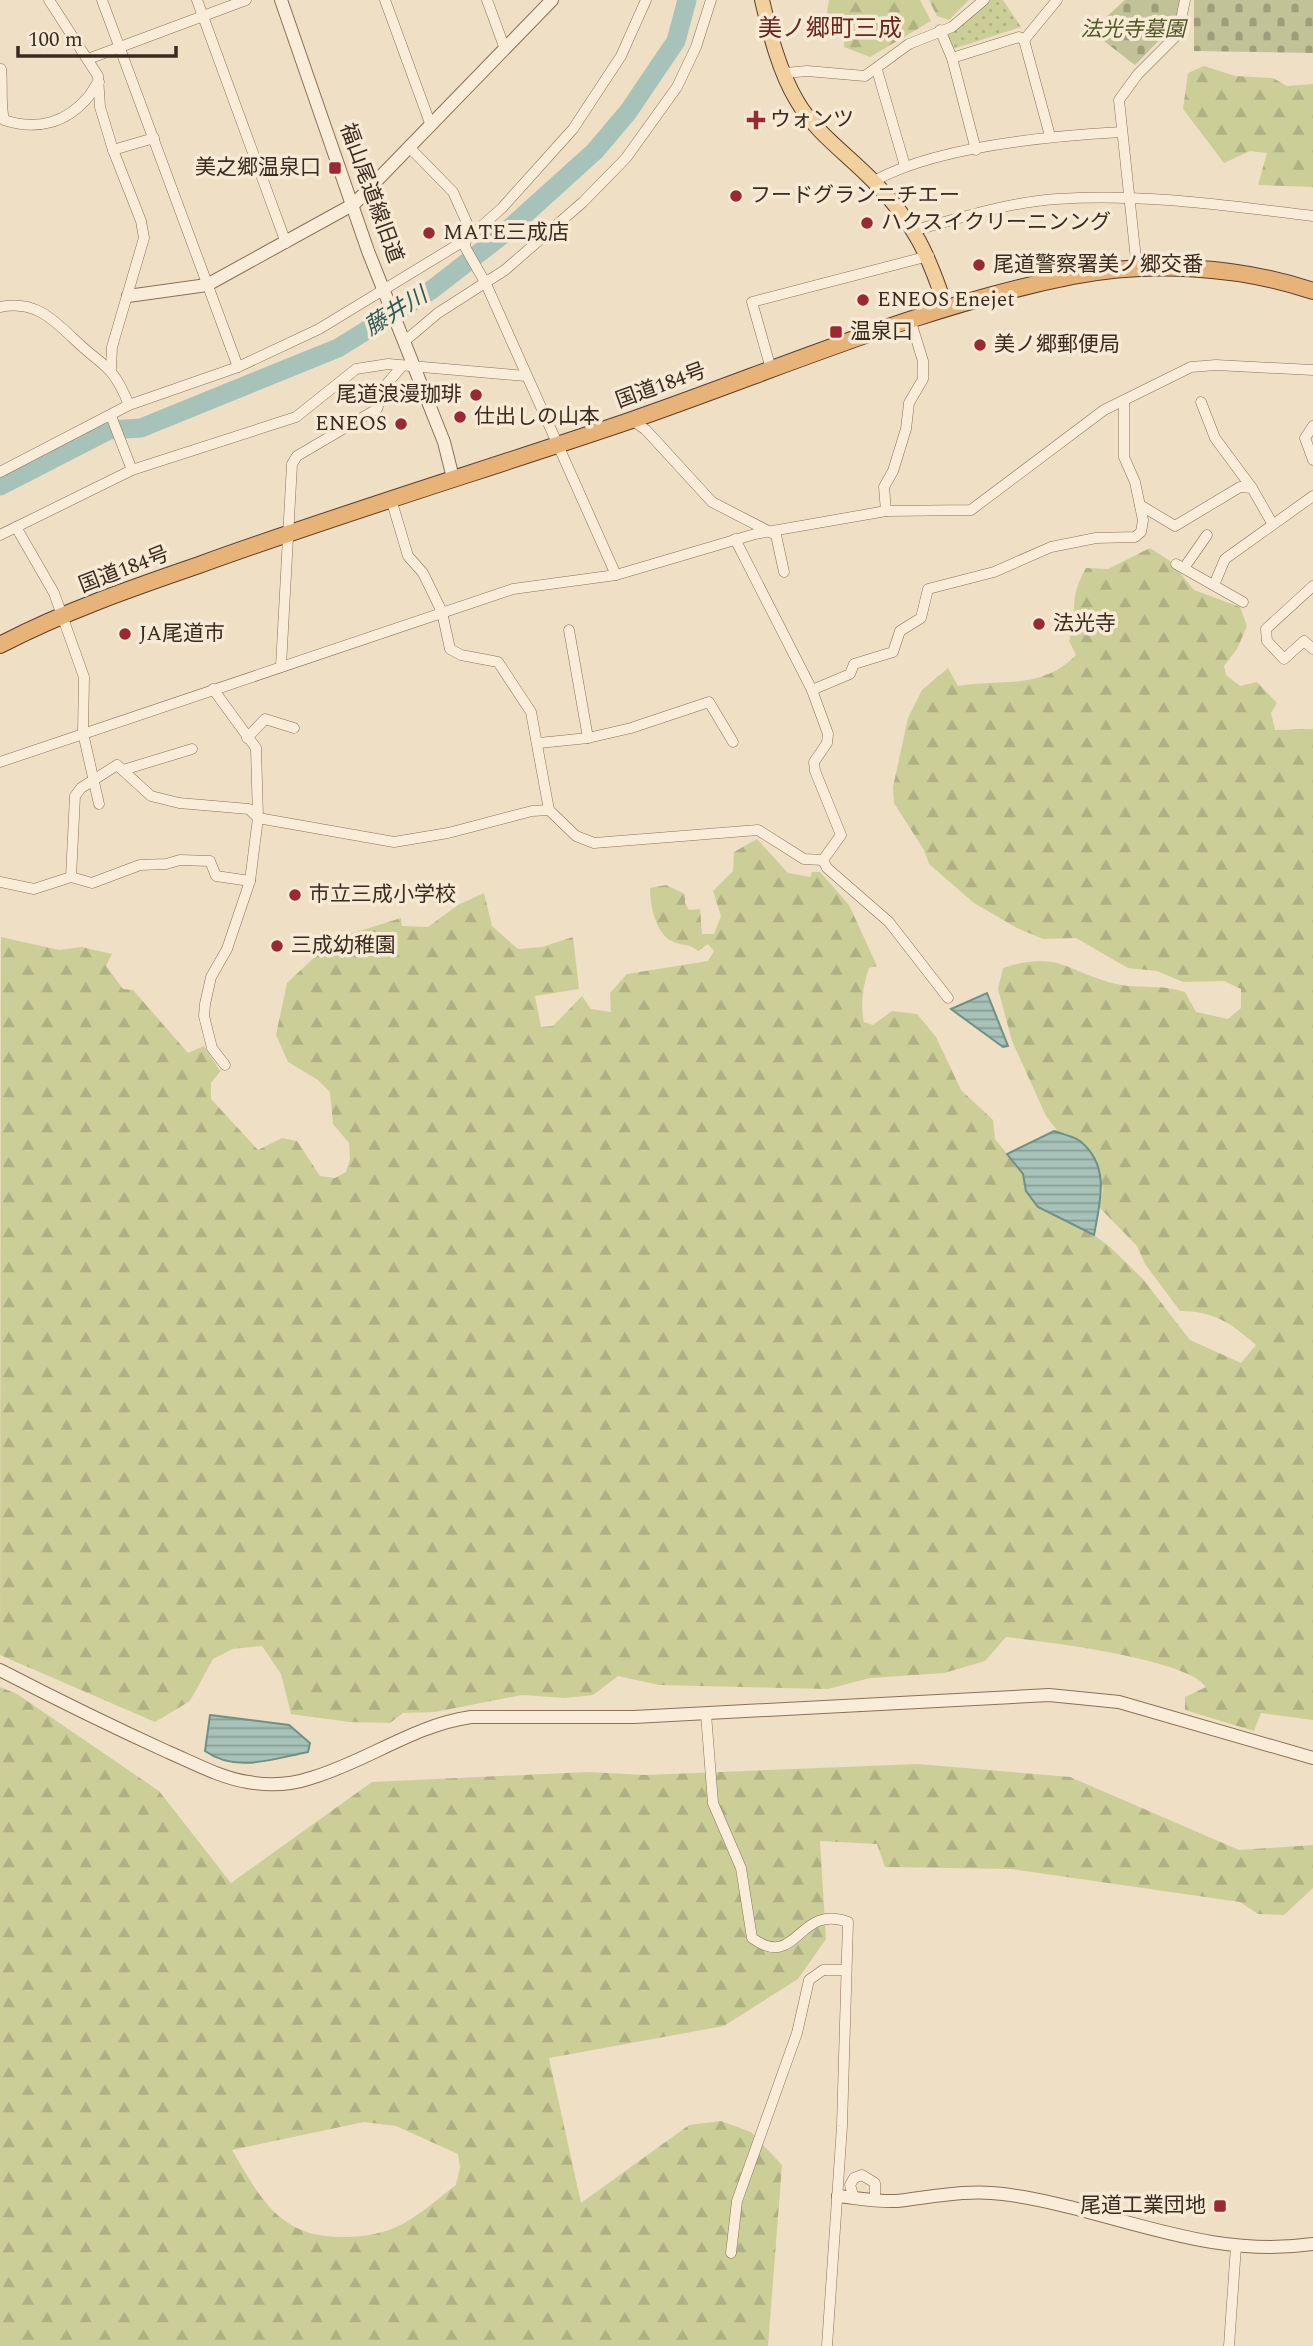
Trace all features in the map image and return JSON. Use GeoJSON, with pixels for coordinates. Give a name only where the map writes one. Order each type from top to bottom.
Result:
{"type":"FeatureCollection","features":[{"type":"Feature","properties":{"kind":"highway","name":"国道184号"},"geometry":{"type":"LineString","coordinates":[[0,645],[146,582],[286,533],[632,420],[946,307],[1076,276],[1137,269],[1196,269],[1236,274],[1313,291]]}},
{"type":"Feature","properties":{"kind":"main road"},"geometry":{"type":"LineString","coordinates":[[762,0],[773,45],[797,101],[816,126],[874,181],[915,230],[929,256],[946,307]]}},
{"type":"Feature","properties":{"kind":"street"},"geometry":{"type":"LineString","coordinates":[[50,0],[88,59],[99,82],[100,107],[113,150],[135,201],[144,237],[112,347],[111,368]]}},
{"type":"Feature","properties":{"kind":"street"},"geometry":{"type":"LineString","coordinates":[[102,0],[238,366]]}},
{"type":"Feature","properties":{"kind":"street"},"geometry":{"type":"LineString","coordinates":[[197,0],[286,243]]}},
{"type":"Feature","properties":{"kind":"street"},"geometry":{"type":"LineString","coordinates":[[88,59],[246,0]]}},
{"type":"Feature","properties":{"kind":"street","name":"福山尾道線旧道"},"geometry":{"type":"LineString","coordinates":[[282,0],[368,251],[386,289],[444,442],[453,478]]}},
{"type":"Feature","properties":{"kind":"street"},"geometry":{"type":"LineString","coordinates":[[385,0],[430,124]]}},
{"type":"Feature","properties":{"kind":"street"},"geometry":{"type":"LineString","coordinates":[[487,0],[505,49]]}},
{"type":"Feature","properties":{"kind":"street"},"geometry":{"type":"LineString","coordinates":[[128,296],[207,285],[354,204],[552,0]]}},
{"type":"Feature","properties":{"kind":"street"},"geometry":{"type":"LineString","coordinates":[[0,472],[112,418],[130,404],[238,366],[319,329],[466,243],[502,208],[573,128],[621,56],[646,0]]}},
{"type":"Feature","properties":{"kind":"street"},"geometry":{"type":"LineString","coordinates":[[404,336],[483,281],[583,202],[652,126],[677,87],[696,47],[711,0]]}},
{"type":"Feature","properties":{"kind":"street"},"geometry":{"type":"LineString","coordinates":[[785,73],[807,71],[865,76],[877,70],[909,44],[952,27],[984,0]]}},
{"type":"Feature","properties":{"kind":"street"},"geometry":{"type":"LineString","coordinates":[[1024,40],[1057,0]]}},
{"type":"Feature","properties":{"kind":"street"},"geometry":{"type":"LineString","coordinates":[[1137,269],[1119,100],[1138,74],[1178,34],[1185,0]]}},
{"type":"Feature","properties":{"kind":"street"},"geometry":{"type":"LineString","coordinates":[[940,30],[952,58],[976,150]]}},
{"type":"Feature","properties":{"kind":"street"},"geometry":{"type":"LineString","coordinates":[[952,58],[1019,37],[1024,40],[1050,136]]}},
{"type":"Feature","properties":{"kind":"street"},"geometry":{"type":"LineString","coordinates":[[1,69],[4,89],[0,106],[4,120],[16,124],[53,124],[65,118],[99,82]]}},
{"type":"Feature","properties":{"kind":"street"},"geometry":{"type":"LineString","coordinates":[[877,70],[905,166]]}},
{"type":"Feature","properties":{"kind":"street"},"geometry":{"type":"LineString","coordinates":[[874,181],[905,166],[976,150],[1050,136],[1122,132]]}},
{"type":"Feature","properties":{"kind":"street"},"geometry":{"type":"LineString","coordinates":[[113,150],[153,138]]}},
{"type":"Feature","properties":{"kind":"street"},"geometry":{"type":"LineString","coordinates":[[410,147],[453,192],[467,223],[466,243],[616,575]]}},
{"type":"Feature","properties":{"kind":"street"},"geometry":{"type":"LineString","coordinates":[[915,230],[997,209],[1054,199],[1131,196],[1313,216]]}},
{"type":"Feature","properties":{"kind":"street"},"geometry":{"type":"LineString","coordinates":[[771,369],[751,302],[929,256]]}},
{"type":"Feature","properties":{"kind":"street"},"geometry":{"type":"LineString","coordinates":[[0,307],[27,306],[54,317],[76,341],[111,368],[130,404]]}},
{"type":"Feature","properties":{"kind":"street"},"geometry":{"type":"LineString","coordinates":[[886,511],[884,486],[903,441],[909,403],[923,379],[922,361],[910,319]]}},
{"type":"Feature","properties":{"kind":"street"},"geometry":{"type":"LineString","coordinates":[[0,535],[132,470],[296,417],[356,369],[388,364],[526,376]]}},
{"type":"Feature","properties":{"kind":"street"},"geometry":{"type":"LineString","coordinates":[[0,762],[513,589],[616,575],[736,539],[886,511],[971,510],[983,504],[1104,410],[1200,365],[1313,370]]}},
{"type":"Feature","properties":{"kind":"street"},"geometry":{"type":"LineString","coordinates":[[281,666],[286,533],[292,464],[297,456],[377,409],[386,385],[402,366]]}},
{"type":"Feature","properties":{"kind":"street"},"geometry":{"type":"LineString","coordinates":[[812,690],[850,674],[854,664],[893,652],[900,631],[921,618],[928,589],[994,572],[1051,547],[1096,538],[1135,537],[1141,532],[1143,520],[1140,505],[1124,457],[1124,401]]}},
{"type":"Feature","properties":{"kind":"street"},"geometry":{"type":"LineString","coordinates":[[1201,402],[1215,438],[1252,488],[1272,523]]}},
{"type":"Feature","properties":{"kind":"street"},"geometry":{"type":"LineString","coordinates":[[112,418],[132,470]]}},
{"type":"Feature","properties":{"kind":"street"},"geometry":{"type":"LineString","coordinates":[[632,420],[646,430],[712,502],[776,536],[784,572]]}},
{"type":"Feature","properties":{"kind":"street"},"geometry":{"type":"LineString","coordinates":[[1313,426],[1305,438],[1313,460]]}},
{"type":"Feature","properties":{"kind":"street"},"geometry":{"type":"LineString","coordinates":[[1140,505],[1175,526],[1240,487],[1252,488]]}},
{"type":"Feature","properties":{"kind":"street"},"geometry":{"type":"LineString","coordinates":[[1214,585],[1225,559],[1313,496]]}},
{"type":"Feature","properties":{"kind":"street"},"geometry":{"type":"LineString","coordinates":[[391,499],[408,556],[423,573],[442,612],[450,649],[461,655],[498,662],[505,669],[514,690],[531,712],[539,743],[538,762],[545,782],[549,810],[576,836],[594,843],[758,830],[804,859],[823,860]]}},
{"type":"Feature","properties":{"kind":"street"},"geometry":{"type":"LineString","coordinates":[[16,527],[54,593],[84,677],[83,733],[99,804]]}},
{"type":"Feature","properties":{"kind":"street"},"geometry":{"type":"LineString","coordinates":[[1207,535],[1180,566],[1243,602]]}},
{"type":"Feature","properties":{"kind":"street"},"geometry":{"type":"LineString","coordinates":[[736,539],[812,690],[828,734],[827,743],[814,762],[815,771],[841,835],[823,860]]}},
{"type":"Feature","properties":{"kind":"street"},"geometry":{"type":"LineString","coordinates":[[1313,586],[1266,629],[1266,641],[1284,659],[1304,641],[1313,649]]}},
{"type":"Feature","properties":{"kind":"street"},"geometry":{"type":"LineString","coordinates":[[569,630],[588,738]]}},
{"type":"Feature","properties":{"kind":"street"},"geometry":{"type":"LineString","coordinates":[[213,689],[256,748],[258,818],[250,881],[227,949],[211,977],[205,1004],[204,1016],[212,1048],[225,1065]]}},
{"type":"Feature","properties":{"kind":"street"},"geometry":{"type":"LineString","coordinates":[[539,743],[588,738],[709,702],[733,742]]}},
{"type":"Feature","properties":{"kind":"street"},"geometry":{"type":"LineString","coordinates":[[247,738],[265,719],[294,728]]}},
{"type":"Feature","properties":{"kind":"street"},"geometry":{"type":"LineString","coordinates":[[123,770],[192,749]]}},
{"type":"Feature","properties":{"kind":"street"},"geometry":{"type":"LineString","coordinates":[[71,877],[74,846],[72,807],[81,788],[117,765],[152,796],[179,803],[249,809],[258,818],[394,842],[448,833],[531,811],[549,810]]}},
{"type":"Feature","properties":{"kind":"street"},"geometry":{"type":"LineString","coordinates":[[0,882],[34,889],[71,877],[92,883],[121,875],[140,865],[166,864],[180,860],[210,861],[216,876],[250,881]]}},
{"type":"Feature","properties":{"kind":"street"},"geometry":{"type":"LineString","coordinates":[[823,860],[827,869],[889,922],[948,998]]}},
{"type":"Feature","properties":{"kind":"street"},"geometry":{"type":"LineString","coordinates":[[0,1670],[94,1719],[192,1762],[244,1782],[267,1785],[287,1785],[336,1770],[452,1720],[495,1715],[706,1714],[1000,1695],[1092,1698],[1178,1717],[1313,1758]]}},
{"type":"Feature","properties":{"kind":"street"},"geometry":{"type":"LineString","coordinates":[[706,1714],[713,1803],[741,1868],[752,1938],[771,1948],[783,1947],[810,1923],[834,1917],[848,1922],[838,2196],[827,2346]]}},
{"type":"Feature","properties":{"kind":"street"},"geometry":{"type":"LineString","coordinates":[[731,2253],[737,2201],[797,2033],[809,1980],[823,1970],[845,1970]]}},
{"type":"Feature","properties":{"kind":"street"},"geometry":{"type":"LineString","coordinates":[[855,2198],[850,2185],[854,2178],[862,2175],[875,2183],[875,2200]]}},
{"type":"Feature","properties":{"kind":"street"},"geometry":{"type":"LineString","coordinates":[[838,2196],[875,2200],[998,2193],[1055,2202],[1189,2240],[1284,2248],[1313,2244]]}},
{"type":"Feature","properties":{"kind":"street"},"geometry":{"type":"LineString","coordinates":[[1229,2346],[1236,2246]]}},
{"type":"Feature","properties":{"kind":"green space"},"geometry":{"type":"Polygon","coordinates":[[[829,0],[920,0],[931,21],[870,57],[844,47],[844,20],[826,19],[829,0]]]}},
{"type":"Feature","properties":{"kind":"green space"},"geometry":{"type":"Polygon","coordinates":[[[929,0],[969,0],[949,20],[937,16],[929,0]]]}},
{"type":"Feature","properties":{"kind":"green space"},"geometry":{"type":"Polygon","coordinates":[[[987,0],[1003,0],[1021,27],[953,49],[946,32],[987,0]]]}},
{"type":"Feature","properties":{"kind":"green space","name":"法光寺墓園"},"geometry":{"type":"Polygon","coordinates":[[[1125,0],[1180,0],[1176,23],[1135,65],[1091,31],[1125,0]]]}},
{"type":"Feature","properties":{"kind":"green space"},"geometry":{"type":"Polygon","coordinates":[[[1194,0],[1313,0],[1313,53],[1194,51],[1194,0]]]}},
{"type":"Feature","properties":{"kind":"green space"},"geometry":{"type":"Polygon","coordinates":[[[1204,66],[1235,76],[1273,78],[1287,86],[1313,84],[1313,187],[1258,185],[1267,153],[1250,151],[1224,163],[1183,109],[1188,73],[1204,66]]]}},
{"type":"Feature","properties":{"kind":"green space"},"geometry":{"type":"Polygon","coordinates":[[[1150,548],[1170,561],[1194,590],[1240,607],[1247,626],[1237,649],[1224,666],[1226,675],[1240,686],[1257,682],[1277,703],[1271,713],[1275,730],[1313,729],[1313,1720],[1261,1713],[1254,1731],[1185,1710],[1185,1697],[1206,1687],[1194,1677],[1173,1668],[1113,1653],[1006,1637],[985,1661],[944,1673],[870,1678],[828,1689],[659,1685],[618,1676],[593,1695],[565,1698],[522,1695],[435,1712],[403,1713],[390,1723],[349,1722],[291,1714],[281,1674],[262,1646],[233,1649],[213,1659],[190,1701],[155,1722],[0,1655],[1,937],[59,950],[82,947],[112,954],[106,966],[123,989],[133,990],[188,1053],[204,1046],[220,1071],[211,1083],[211,1099],[258,1150],[282,1138],[297,1141],[320,1176],[335,1178],[346,1172],[350,1159],[349,1143],[333,1124],[330,1092],[318,1080],[288,1062],[276,1035],[287,983],[334,939],[401,918],[402,926],[428,927],[458,905],[484,893],[492,926],[518,949],[542,947],[573,937],[579,989],[535,996],[541,1027],[553,1026],[582,996],[591,1009],[611,1012],[610,993],[627,974],[708,961],[714,951],[708,944],[698,951],[669,940],[659,928],[653,912],[650,888],[666,885],[685,894],[685,903],[689,910],[700,909],[702,934],[714,934],[721,916],[713,891],[733,871],[734,852],[757,839],[788,873],[810,877],[812,872],[820,872],[849,905],[877,966],[869,968],[865,981],[862,1001],[864,1022],[873,1025],[892,1011],[917,1014],[936,1037],[961,1090],[993,1120],[995,1139],[1023,1174],[1026,1191],[1038,1207],[1094,1235],[1110,1247],[1142,1278],[1190,1340],[1241,1363],[1256,1345],[1221,1320],[1203,1313],[1180,1311],[1145,1264],[1137,1246],[1099,1207],[1103,1189],[1079,1140],[1059,1133],[1046,1116],[1012,1041],[998,989],[1003,968],[1037,961],[1050,962],[1116,984],[1185,992],[1196,1012],[1228,1019],[1241,1008],[1241,989],[1224,981],[1183,982],[1157,971],[1128,968],[1076,938],[1043,939],[1017,928],[974,903],[929,864],[924,850],[894,803],[893,787],[908,718],[922,690],[948,668],[958,686],[1021,681],[1050,674],[1063,666],[1076,655],[1069,641],[1075,597],[1086,568],[1108,569],[1150,548]]]}},
{"type":"Feature","properties":{"kind":"green space"},"geometry":{"type":"Polygon","coordinates":[[[0,1687],[17,1694],[159,1791],[231,1883],[372,1782],[588,1772],[645,1775],[918,1764],[1070,1777],[1239,1850],[1313,1845],[1313,1888],[1284,1915],[1258,1914],[1240,1902],[1011,1869],[885,1867],[877,1844],[820,1841],[826,1939],[798,1979],[724,2026],[549,2058],[581,2203],[689,2125],[721,2121],[751,2132],[782,2165],[768,2346],[0,2346],[0,1687]],[[364,2122],[232,2150],[263,2199],[287,2222],[320,2235],[368,2235],[402,2224],[456,2185],[460,2167],[458,2154],[396,2126],[364,2122]]]}},
{"type":"Feature","properties":{"kind":"shaded area"},"geometry":{"type":"Polygon","coordinates":[[[987,993],[1008,1046],[1003,1047],[951,1009],[987,993]]]}},
{"type":"Feature","properties":{"kind":"shaded area"},"geometry":{"type":"Polygon","coordinates":[[[1054,1131],[1080,1141],[1096,1162],[1101,1185],[1094,1235],[1038,1207],[1026,1191],[1023,1174],[1007,1154],[1054,1131]]]}},
{"type":"Feature","properties":{"kind":"shaded area"},"geometry":{"type":"Polygon","coordinates":[[[210,1715],[289,1725],[310,1743],[308,1752],[268,1761],[242,1763],[217,1758],[205,1751],[210,1715]]]}},
{"type":"Feature","properties":{"kind":"waterway","name":"藤井川"},"geometry":{"type":"LineString","coordinates":[[0,486],[109,430],[141,428],[338,348],[430,291],[501,236],[595,151],[628,112],[676,41],[687,0]]}},
{"type":"Feature","properties":{"kind":"place","name":"ウォンツ"},"geometry":{"type":"Point","coordinates":[756,120]}},
{"type":"Feature","properties":{"kind":"place","name":"美之郷温泉口"},"geometry":{"type":"Point","coordinates":[335,168]}},
{"type":"Feature","properties":{"kind":"place","name":"フードグランニチエー"},"geometry":{"type":"Point","coordinates":[736,196]}},
{"type":"Feature","properties":{"kind":"place","name":"ハクスイクリーニンング"},"geometry":{"type":"Point","coordinates":[867,223]}},
{"type":"Feature","properties":{"kind":"place","name":"MATE三成店"},"geometry":{"type":"Point","coordinates":[429,233]}},
{"type":"Feature","properties":{"kind":"place","name":"尾道警察署美ノ郷交番"},"geometry":{"type":"Point","coordinates":[979,265]}},
{"type":"Feature","properties":{"kind":"place","name":"ENEOS Enejet"},"geometry":{"type":"Point","coordinates":[863,300]}},
{"type":"Feature","properties":{"kind":"place","name":"温泉口"},"geometry":{"type":"Point","coordinates":[836,332]}},
{"type":"Feature","properties":{"kind":"place","name":"美ノ郷郵便局"},"geometry":{"type":"Point","coordinates":[980,345]}},
{"type":"Feature","properties":{"kind":"place","name":"尾道浪漫珈琲"},"geometry":{"type":"Point","coordinates":[476,395]}},
{"type":"Feature","properties":{"kind":"place","name":"仕出しの山本"},"geometry":{"type":"Point","coordinates":[460,417]}},
{"type":"Feature","properties":{"kind":"place","name":"ENEOS"},"geometry":{"type":"Point","coordinates":[401,424]}},
{"type":"Feature","properties":{"kind":"place","name":"法光寺"},"geometry":{"type":"Point","coordinates":[1039,624]}},
{"type":"Feature","properties":{"kind":"place","name":"JA尾道市"},"geometry":{"type":"Point","coordinates":[125,634]}},
{"type":"Feature","properties":{"kind":"place","name":"市立三成小学校"},"geometry":{"type":"Point","coordinates":[295,895]}},
{"type":"Feature","properties":{"kind":"place","name":"三成幼稚園"},"geometry":{"type":"Point","coordinates":[277,946]}},
{"type":"Feature","properties":{"kind":"place","name":"尾道工業団地"},"geometry":{"type":"Point","coordinates":[1220,2206]}},
{"type":"Feature","properties":{"kind":"district","name":"美ノ郷町三成"},"geometry":{"type":"Point","coordinates":[830,29]}}]}
